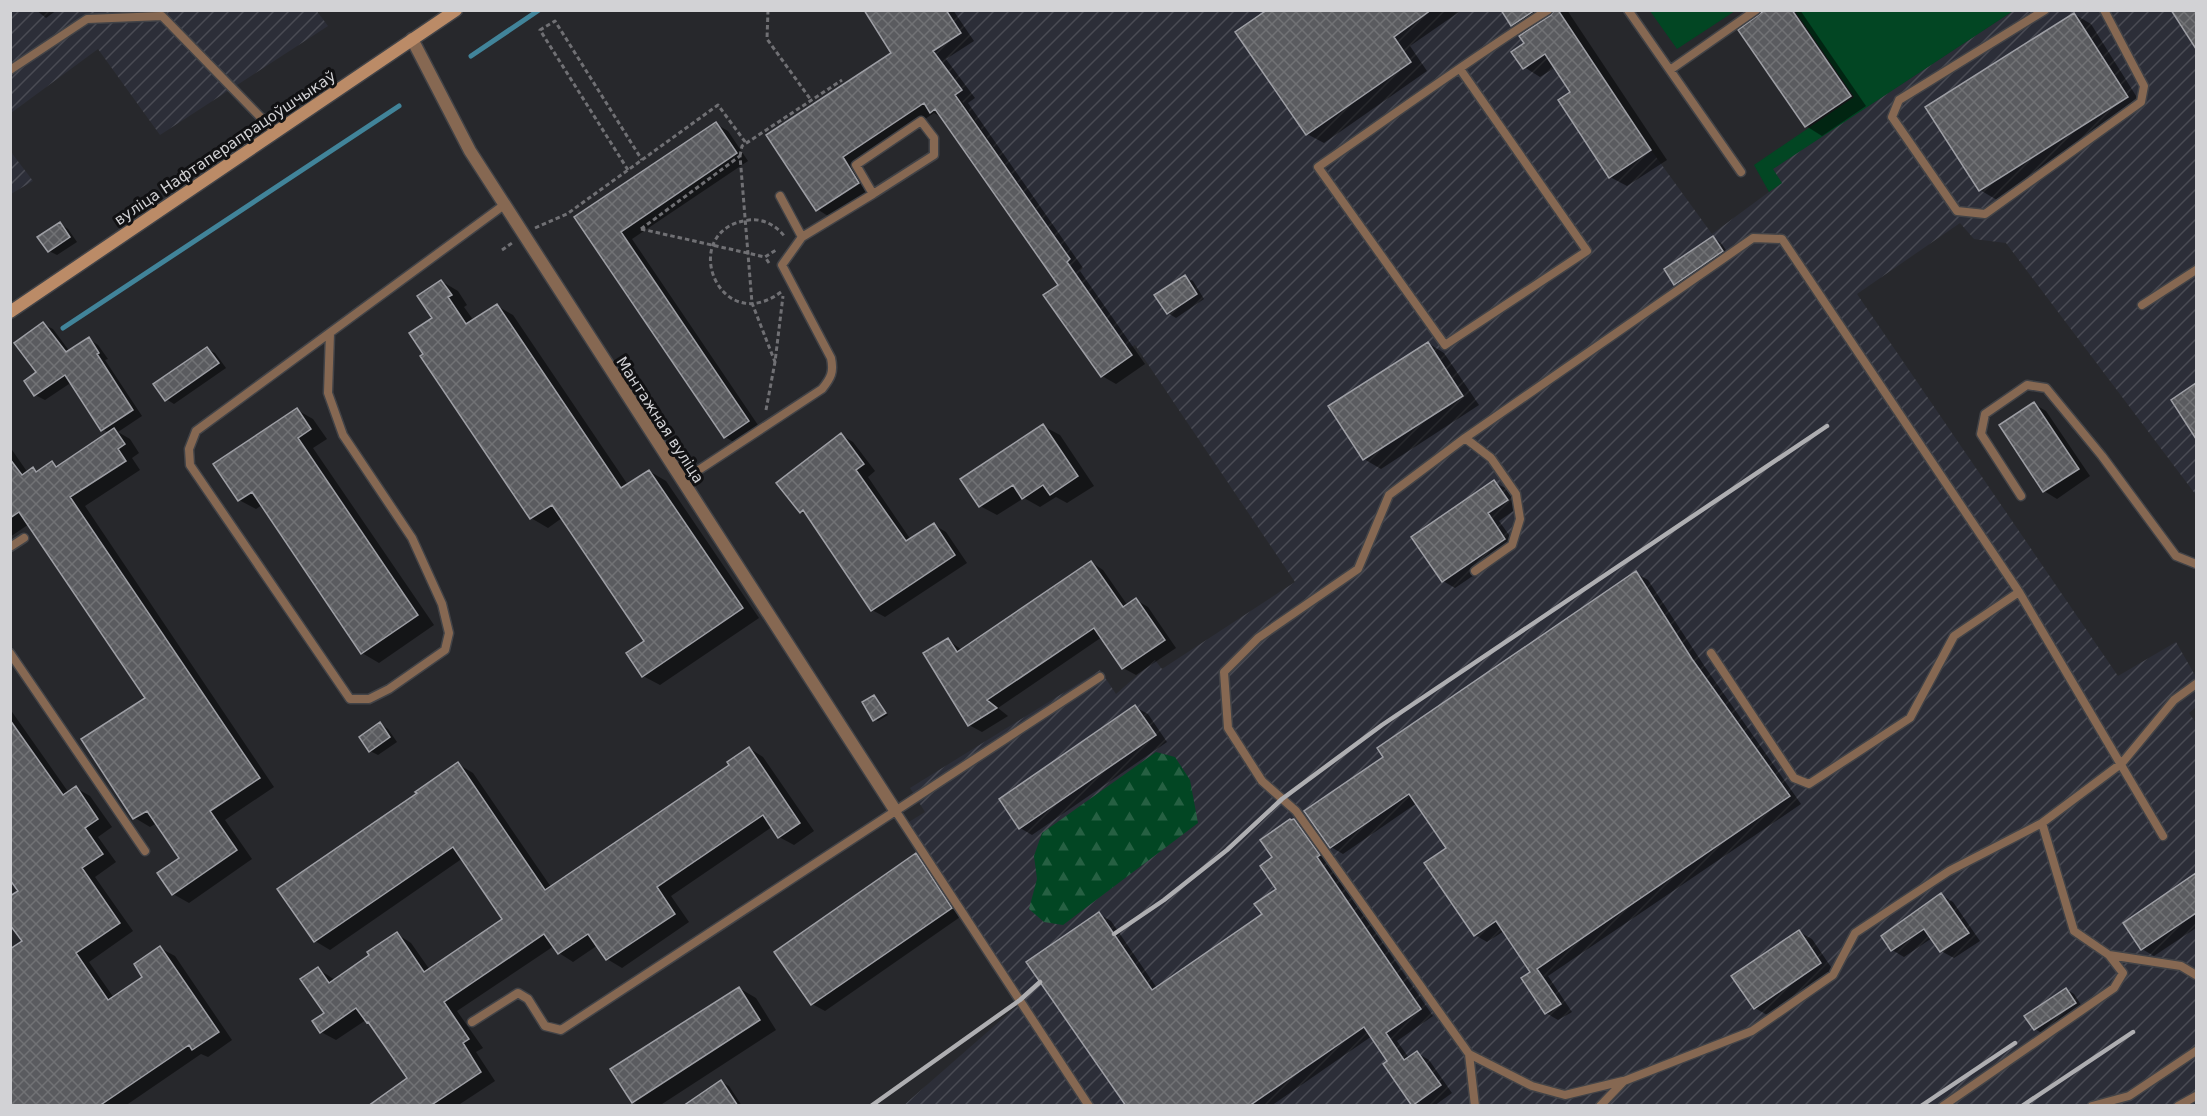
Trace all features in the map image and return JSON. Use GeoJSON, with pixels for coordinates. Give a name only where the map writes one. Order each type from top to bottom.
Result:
{"type":"FeatureCollection","features":[{"type":"Feature","properties":{"kind":"main road","name":"вуліца Нафтаперапрацоўшчыкаў"},"geometry":{"type":"LineString","coordinates":[[10,312],[456,10]]}},
{"type":"Feature","properties":{"kind":"street","name":"Мантажная вуліца"},"geometry":{"type":"LineString","coordinates":[[412,39],[470,151],[895,810]]}},
{"type":"Feature","properties":{"kind":"lane"},"geometry":{"type":"LineString","coordinates":[[1460,69],[1587,251],[1445,345],[1318,167],[1460,69],[1548,10]]}},
{"type":"Feature","properties":{"kind":"lane"},"geometry":{"type":"LineString","coordinates":[[1628,10],[1741,172]]}},
{"type":"Feature","properties":{"kind":"lane"},"geometry":{"type":"LineString","coordinates":[[1670,70],[1756,10]]}},
{"type":"Feature","properties":{"kind":"lane"},"geometry":{"type":"LineString","coordinates":[[2044,10],[1899,100],[1892,117],[1957,211],[1985,214],[2141,102],[2144,86],[2104,10]]}},
{"type":"Feature","properties":{"kind":"lane"},"geometry":{"type":"LineString","coordinates":[[10,70],[87,19],[162,16],[275,132]]}},
{"type":"Feature","properties":{"kind":"lane"},"geometry":{"type":"LineString","coordinates":[[682,481],[822,388],[831,378],[833,366],[831,358],[782,265],[802,237],[873,194],[934,155],[934,138],[921,122],[856,165],[873,194]]}},
{"type":"Feature","properties":{"kind":"lane"},"geometry":{"type":"LineString","coordinates":[[780,196],[802,237]]}},
{"type":"Feature","properties":{"kind":"lane"},"geometry":{"type":"LineString","coordinates":[[330,333],[328,393],[343,435],[412,538],[442,604],[449,633],[445,650],[390,689],[369,699],[350,699],[190,465],[189,449],[196,431],[504,205]]}},
{"type":"Feature","properties":{"kind":"lane"},"geometry":{"type":"LineString","coordinates":[[2163,836],[2122,764],[2019,592],[1782,239],[1753,238],[1465,438],[1389,495],[1358,570],[1258,638],[1224,672],[1228,728],[1262,781],[1296,811],[1469,1054],[1532,1086],[1565,1095],[1624,1081],[1752,1031],[1833,975],[1855,933],[1949,871],[2042,823],[2122,764],[2174,700],[2196,684]]}},
{"type":"Feature","properties":{"kind":"lane"},"geometry":{"type":"LineString","coordinates":[[2142,305],[2196,270]]}},
{"type":"Feature","properties":{"kind":"lane"},"geometry":{"type":"LineString","coordinates":[[2021,496],[1981,434],[1985,414],[2026,385],[2046,388],[2102,456],[2176,556],[2196,564]]}},
{"type":"Feature","properties":{"kind":"lane"},"geometry":{"type":"LineString","coordinates":[[1465,438],[1491,458],[1516,494],[1520,519],[1512,545],[1476,571]]}},
{"type":"Feature","properties":{"kind":"lane"},"geometry":{"type":"LineString","coordinates":[[10,547],[24,538]]}},
{"type":"Feature","properties":{"kind":"lane"},"geometry":{"type":"LineString","coordinates":[[1711,653],[1794,778],[1809,783],[1910,718],[1954,636],[2019,592]]}},
{"type":"Feature","properties":{"kind":"lane"},"geometry":{"type":"LineString","coordinates":[[10,653],[145,851]]}},
{"type":"Feature","properties":{"kind":"lane"},"geometry":{"type":"LineString","coordinates":[[472,1022],[518,993],[528,999],[545,1026],[561,1030],[1100,677]]}},
{"type":"Feature","properties":{"kind":"lane"},"geometry":{"type":"LineString","coordinates":[[895,810],[1089,1106]]}},
{"type":"Feature","properties":{"kind":"lane"},"geometry":{"type":"LineString","coordinates":[[1943,1106],[2114,988],[2123,973],[2109,955],[2074,931],[2042,823]]}},
{"type":"Feature","properties":{"kind":"lane"},"geometry":{"type":"LineString","coordinates":[[2109,955],[2181,966],[2196,975]]}},
{"type":"Feature","properties":{"kind":"lane"},"geometry":{"type":"LineString","coordinates":[[2092,1106],[2129,1096],[2196,1051]]}},
{"type":"Feature","properties":{"kind":"lane"},"geometry":{"type":"LineString","coordinates":[[1469,1054],[1475,1106]]}},
{"type":"Feature","properties":{"kind":"lane"},"geometry":{"type":"LineString","coordinates":[[1600,1106],[1624,1081]]}},
{"type":"Feature","properties":{"kind":"lane"},"geometry":{"type":"LineString","coordinates":[[2178,1106],[2196,1096]]}},
{"type":"Feature","properties":{"kind":"path"},"geometry":{"type":"LineString","coordinates":[[768,10],[767,39],[812,100]]}},
{"type":"Feature","properties":{"kind":"path"},"geometry":{"type":"LineString","coordinates":[[628,170],[540,30],[555,21],[642,160]]}},
{"type":"Feature","properties":{"kind":"path"},"geometry":{"type":"LineString","coordinates":[[775,362],[752,303],[740,156],[742,146],[842,80]]}},
{"type":"Feature","properties":{"kind":"path"},"geometry":{"type":"LineString","coordinates":[[502,250],[522,234],[567,213],[718,105],[746,144]]}},
{"type":"Feature","properties":{"kind":"path"},"geometry":{"type":"LineString","coordinates":[[740,156],[641,229],[765,256],[781,247]]}},
{"type":"Feature","properties":{"kind":"path"},"geometry":{"type":"LineString","coordinates":[[763,428],[775,362],[784,288],[771,299],[752,303],[733,299],[722,292],[714,280],[710,266],[711,252],[716,238],[726,228],[739,221],[754,219],[768,223],[780,231],[789,242]]}},
{"type":"Feature","properties":{"kind":"path"},"geometry":{"type":"LineString","coordinates":[[765,256],[770,264]]}},
{"type":"Feature","properties":{"kind":"shaded area"},"geometry":{"type":"Polygon","coordinates":[[[316,10],[328,26],[160,135],[98,49],[11,113],[11,11],[316,10]]]}},
{"type":"Feature","properties":{"kind":"shaded area"},"geometry":{"type":"Polygon","coordinates":[[[864,11],[1535,11],[1520,20],[1531,38],[1562,17],[1651,150],[1712,234],[1781,183],[1772,169],[2013,11],[2196,11],[2196,495],[2006,243],[1974,239],[1960,223],[1857,294],[2118,676],[2176,642],[2196,677],[2196,707],[2189,713],[2196,723],[2196,1105],[904,1105],[1017,1006],[904,825],[925,812],[910,788],[1100,670],[1116,694],[1155,660],[1162,669],[1295,582],[1135,345],[1127,349],[1067,262],[1070,259],[957,94],[930,113],[864,11]]]}},
{"type":"Feature","properties":{"kind":"shaded area"},"geometry":{"type":"Polygon","coordinates":[[[11,152],[33,181],[11,194],[11,152]]]}},
{"type":"Feature","properties":{"kind":"green space"},"geometry":{"type":"Polygon","coordinates":[[[1650,11],[1735,11],[1677,49],[1650,11]]]}},
{"type":"Feature","properties":{"kind":"green space"},"geometry":{"type":"Polygon","coordinates":[[[1795,11],[2013,11],[1773,169],[1782,183],[1769,192],[1754,165],[1854,97],[1795,11]]]}},
{"type":"Feature","properties":{"kind":"green space"},"geometry":{"type":"Polygon","coordinates":[[[1156,752],[1175,757],[1190,780],[1198,823],[1063,925],[1044,922],[1029,909],[1037,879],[1034,856],[1042,833],[1156,752]]]}},
{"type":"Feature","properties":{"kind":"building"},"geometry":{"type":"Polygon","coordinates":[[[864,10],[946,10],[961,33],[933,51],[962,90],[955,95],[1070,259],[1067,262],[1132,355],[1101,377],[1043,295],[1058,285],[935,109],[930,113],[924,103],[843,157],[859,183],[816,211],[766,135],[891,53],[864,10]]]}},
{"type":"Feature","properties":{"kind":"building"},"geometry":{"type":"Polygon","coordinates":[[[1267,10],[1431,10],[1394,37],[1411,62],[1306,135],[1235,32],[1267,10]]]}},
{"type":"Feature","properties":{"kind":"building"},"geometry":{"type":"Polygon","coordinates":[[[1501,10],[1535,10],[1511,26],[1501,10]]]}},
{"type":"Feature","properties":{"kind":"building"},"geometry":{"type":"Polygon","coordinates":[[[1554,10],[1558,10],[1651,150],[1609,178],[1558,100],[1570,92],[1545,54],[1523,69],[1511,52],[1524,43],[1519,36],[1551,15],[1554,10]]]}},
{"type":"Feature","properties":{"kind":"building"},"geometry":{"type":"Polygon","coordinates":[[[1765,10],[1792,10],[1851,96],[1805,127],[1738,30],[1765,10]]]}},
{"type":"Feature","properties":{"kind":"building"},"geometry":{"type":"Polygon","coordinates":[[[2171,10],[2196,10],[2196,49],[2171,10]]]}},
{"type":"Feature","properties":{"kind":"building"},"geometry":{"type":"Polygon","coordinates":[[[2074,13],[2128,97],[1979,191],[1925,107],[2074,13]]]}},
{"type":"Feature","properties":{"kind":"building"},"geometry":{"type":"Polygon","coordinates":[[[716,122],[737,153],[621,232],[749,421],[724,438],[574,217],[716,122]]]}},
{"type":"Feature","properties":{"kind":"building"},"geometry":{"type":"Polygon","coordinates":[[[60,222],[70,237],[48,252],[37,237],[60,222]]]}},
{"type":"Feature","properties":{"kind":"building"},"geometry":{"type":"Polygon","coordinates":[[[1713,236],[1723,251],[1674,285],[1664,269],[1713,236]]]}},
{"type":"Feature","properties":{"kind":"building"},"geometry":{"type":"Polygon","coordinates":[[[1185,275],[1197,294],[1167,314],[1154,295],[1185,275]]]}},
{"type":"Feature","properties":{"kind":"building"},"geometry":{"type":"Polygon","coordinates":[[[441,280],[452,295],[448,297],[466,324],[497,304],[621,488],[649,470],[743,608],[642,677],[626,653],[644,641],[552,505],[530,519],[420,356],[423,354],[409,333],[432,318],[417,296],[441,280]]]}},
{"type":"Feature","properties":{"kind":"building"},"geometry":{"type":"Polygon","coordinates":[[[43,322],[66,352],[89,337],[99,353],[97,354],[133,410],[101,431],[65,375],[34,396],[24,381],[36,372],[14,343],[43,322]]]}},
{"type":"Feature","properties":{"kind":"building"},"geometry":{"type":"Polygon","coordinates":[[[1428,342],[1463,396],[1363,460],[1328,406],[1428,342]]]}},
{"type":"Feature","properties":{"kind":"building"},"geometry":{"type":"Polygon","coordinates":[[[207,347],[219,363],[165,401],[153,384],[207,347]]]}},
{"type":"Feature","properties":{"kind":"building"},"geometry":{"type":"Polygon","coordinates":[[[2196,383],[2196,439],[2171,400],[2196,383]]]}},
{"type":"Feature","properties":{"kind":"building"},"geometry":{"type":"Polygon","coordinates":[[[2034,402],[2079,469],[2043,492],[1999,425],[2034,402]]]}},
{"type":"Feature","properties":{"kind":"building"},"geometry":{"type":"Polygon","coordinates":[[[297,408],[311,429],[298,438],[418,615],[361,654],[252,492],[238,501],[213,464],[297,408]]]}},
{"type":"Feature","properties":{"kind":"building"},"geometry":{"type":"Polygon","coordinates":[[[1043,424],[1078,476],[1050,495],[1043,485],[1022,499],[1013,485],[979,507],[960,479],[1043,424]]]}},
{"type":"Feature","properties":{"kind":"building"},"geometry":{"type":"Polygon","coordinates":[[[114,428],[125,444],[118,449],[126,461],[70,497],[260,778],[210,811],[237,850],[172,895],[157,873],[179,858],[147,811],[133,819],[81,739],[145,698],[19,512],[10,518],[10,459],[22,475],[33,467],[36,472],[52,461],[56,467],[114,428]]]}},
{"type":"Feature","properties":{"kind":"building"},"geometry":{"type":"Polygon","coordinates":[[[841,433],[864,464],[856,470],[906,541],[934,523],[955,555],[871,611],[803,510],[800,513],[776,483],[841,433]]]}},
{"type":"Feature","properties":{"kind":"building"},"geometry":{"type":"Polygon","coordinates":[[[1494,480],[1508,500],[1488,513],[1505,539],[1442,582],[1411,537],[1494,480]]]}},
{"type":"Feature","properties":{"kind":"building"},"geometry":{"type":"Polygon","coordinates":[[[1091,561],[1123,607],[1136,598],[1165,640],[1122,669],[1094,628],[987,700],[997,708],[968,726],[923,653],[948,638],[957,652],[1091,561]]]}},
{"type":"Feature","properties":{"kind":"building"},"geometry":{"type":"Polygon","coordinates":[[[1636,571],[1692,659],[1790,796],[1537,969],[1561,1004],[1545,1014],[1521,978],[1530,972],[1496,921],[1474,936],[1424,863],[1446,848],[1409,794],[1330,848],[1304,811],[1383,757],[1377,748],[1636,571]]]}},
{"type":"Feature","properties":{"kind":"building"},"geometry":{"type":"Polygon","coordinates":[[[874,695],[886,713],[873,721],[862,702],[874,695]]]}},
{"type":"Feature","properties":{"kind":"building"},"geometry":{"type":"Polygon","coordinates":[[[1135,705],[1156,735],[1019,829],[999,799],[1135,705]]]}},
{"type":"Feature","properties":{"kind":"building"},"geometry":{"type":"Polygon","coordinates":[[[10,720],[63,795],[76,786],[98,819],[85,828],[103,854],[82,868],[120,923],[76,953],[108,1000],[142,977],[134,964],[160,946],[219,1032],[192,1050],[189,1045],[99,1106],[10,1106],[10,949],[22,941],[10,925],[10,896],[18,891],[10,880],[10,720]]]}},
{"type":"Feature","properties":{"kind":"building"},"geometry":{"type":"Polygon","coordinates":[[[380,722],[390,737],[369,752],[359,737],[380,722]]]}},
{"type":"Feature","properties":{"kind":"building"},"geometry":{"type":"Polygon","coordinates":[[[749,747],[800,823],[778,838],[763,815],[657,887],[675,914],[606,960],[588,934],[558,954],[544,934],[444,1002],[469,1039],[463,1043],[481,1072],[430,1106],[368,1106],[407,1078],[356,1008],[320,1033],[312,1021],[324,1013],[300,979],[318,967],[329,983],[369,955],[367,952],[397,932],[424,972],[502,919],[453,847],[314,942],[277,889],[417,793],[415,792],[458,762],[545,890],[729,765],[727,762],[749,747]]]}},
{"type":"Feature","properties":{"kind":"building"},"geometry":{"type":"Polygon","coordinates":[[[1290,819],[1294,819],[1320,855],[1317,857],[1421,1009],[1386,1033],[1404,1060],[1417,1051],[1441,1085],[1412,1106],[1383,1064],[1387,1061],[1364,1027],[1249,1106],[1126,1106],[1026,962],[1099,912],[1152,990],[1262,914],[1254,904],[1276,889],[1260,866],[1272,857],[1260,840],[1290,819]]]}},
{"type":"Feature","properties":{"kind":"building"},"geometry":{"type":"Polygon","coordinates":[[[916,853],[952,908],[811,1005],[774,952],[916,853]]]}},
{"type":"Feature","properties":{"kind":"building"},"geometry":{"type":"Polygon","coordinates":[[[2196,873],[2196,913],[2141,950],[2123,923],[2196,873]]]}},
{"type":"Feature","properties":{"kind":"building"},"geometry":{"type":"Polygon","coordinates":[[[1941,893],[1969,933],[1940,952],[1924,929],[1891,951],[1881,936],[1941,893]]]}},
{"type":"Feature","properties":{"kind":"building"},"geometry":{"type":"Polygon","coordinates":[[[1799,930],[1821,963],[1754,1009],[1731,976],[1799,930]]]}},
{"type":"Feature","properties":{"kind":"building"},"geometry":{"type":"Polygon","coordinates":[[[739,987],[760,1020],[632,1103],[610,1069],[739,987]]]}},
{"type":"Feature","properties":{"kind":"building"},"geometry":{"type":"Polygon","coordinates":[[[2066,988],[2076,1003],[2034,1030],[2024,1016],[2066,988]]]}},
{"type":"Feature","properties":{"kind":"building"},"geometry":{"type":"Polygon","coordinates":[[[721,1080],[738,1106],[683,1106],[721,1080]]]}},
{"type":"Feature","properties":{"kind":"waterway"},"geometry":{"type":"LineString","coordinates":[[471,56],[539,10]]}},
{"type":"Feature","properties":{"kind":"waterway"},"geometry":{"type":"LineString","coordinates":[[63,328],[399,106]]}},
{"type":"Feature","properties":{"kind":"railway"},"geometry":{"type":"LineString","coordinates":[[1114,934],[1164,900],[1227,850],[1282,799],[1382,725],[1827,426]]}},
{"type":"Feature","properties":{"kind":"railway"},"geometry":{"type":"LineString","coordinates":[[871,1106],[1020,1000],[1040,982]]}},
{"type":"Feature","properties":{"kind":"railway"},"geometry":{"type":"LineString","coordinates":[[2022,1106],[2133,1032]]}},
{"type":"Feature","properties":{"kind":"railway"},"geometry":{"type":"LineString","coordinates":[[1921,1106],[2015,1043]]}}]}
